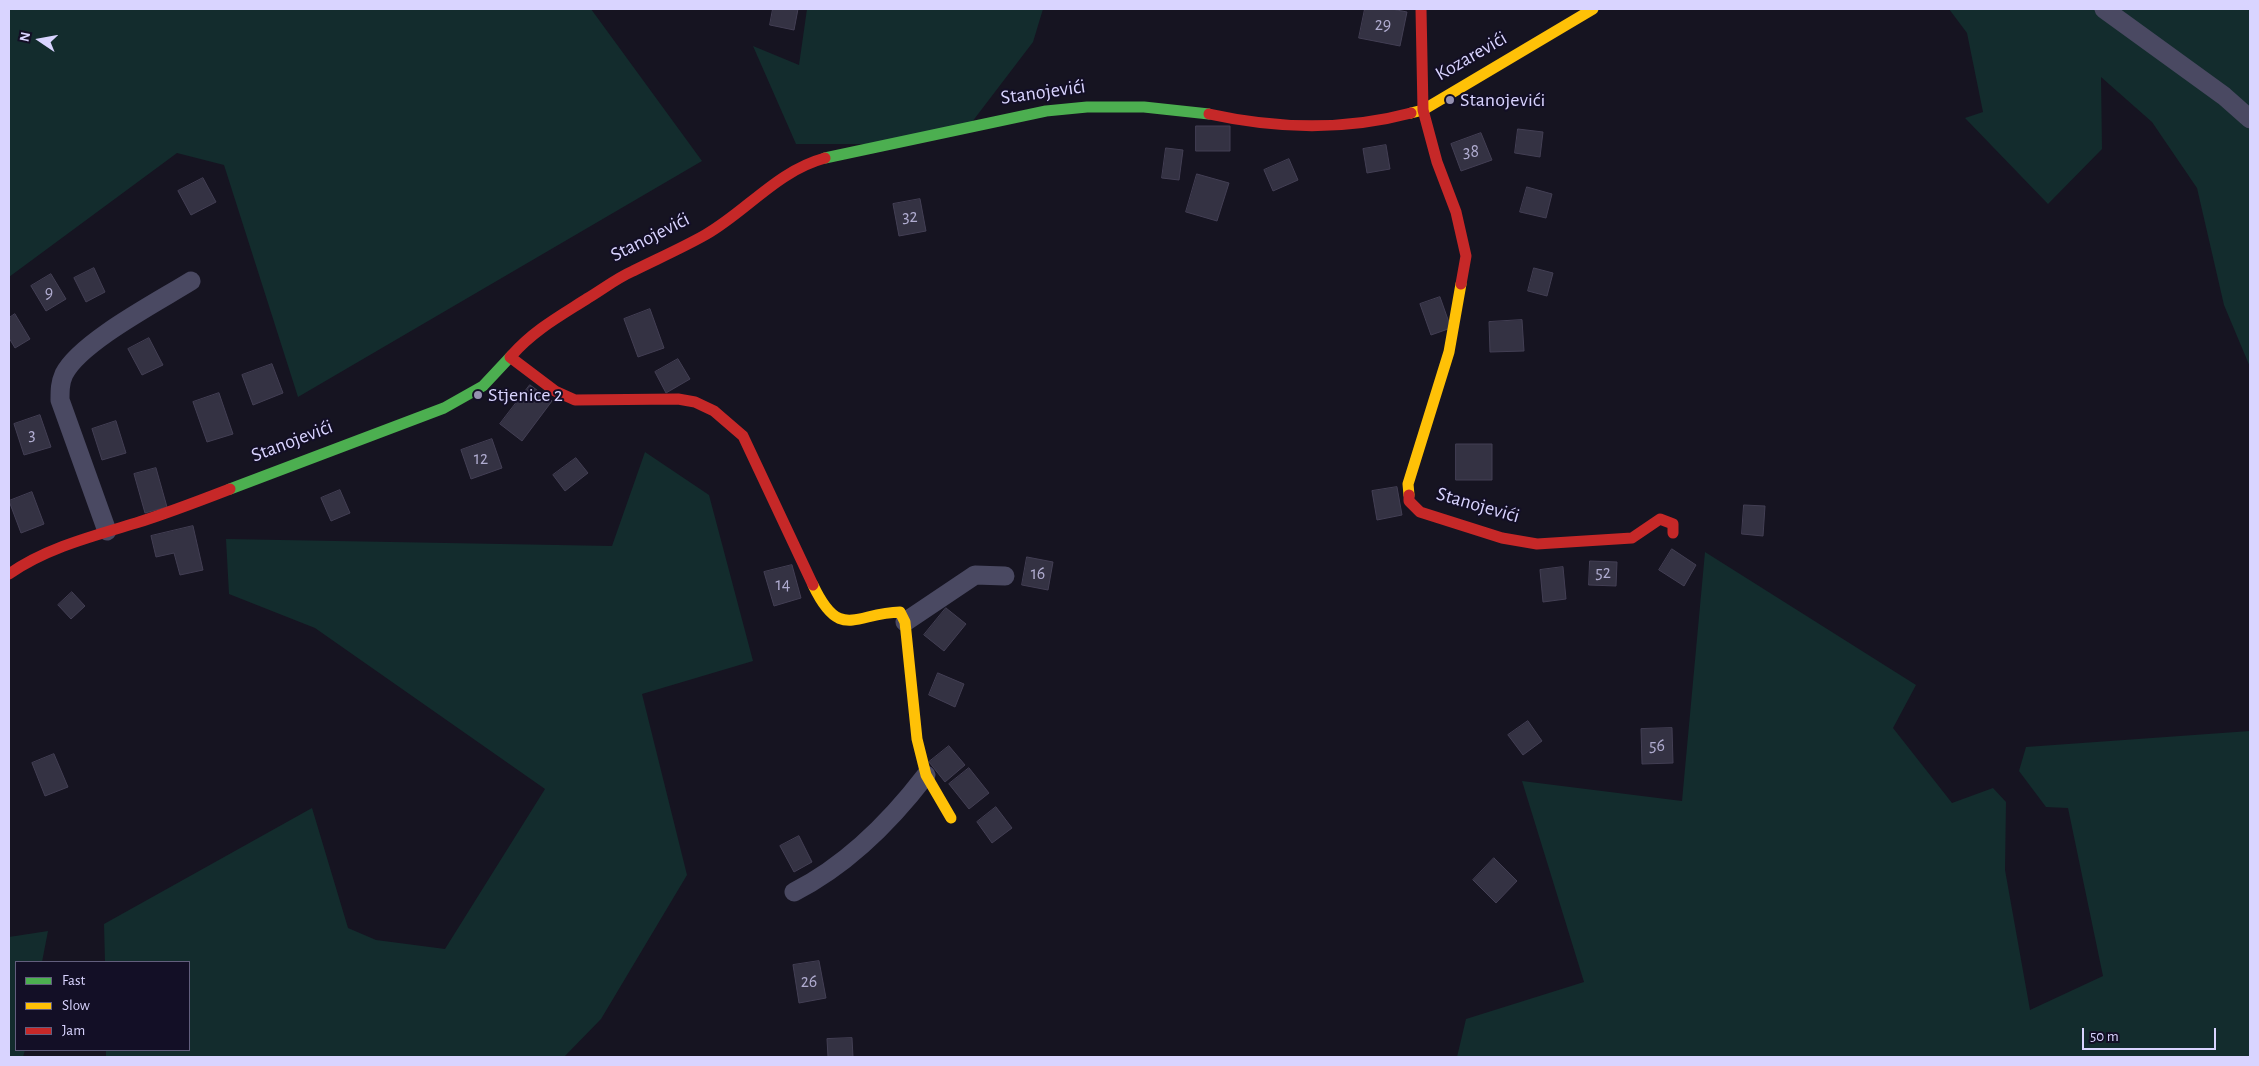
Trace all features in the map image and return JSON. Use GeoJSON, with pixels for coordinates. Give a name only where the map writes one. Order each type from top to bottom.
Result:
{"type":"FeatureCollection","features":[{"type":"Feature","properties":{"kind":"street"},"geometry":{"type":"LineString","coordinates":[[1421,9],[1423,110]]}},
{"type":"Feature","properties":{"kind":"street","name":"Kozarevići"},"geometry":{"type":"LineString","coordinates":[[1423,110],[1594,9]]}},
{"type":"Feature","properties":{"kind":"street"},"geometry":{"type":"LineString","coordinates":[[2104,9],[2224,96],[2250,119]]}},
{"type":"Feature","properties":{"kind":"street","name":"Stanojevići"},"geometry":{"type":"LineString","coordinates":[[9,574],[26,562],[107,531],[171,512],[444,408],[483,386],[529,336],[587,297],[630,272],[705,235],[747,206],[779,178],[806,163],[831,156],[1046,111],[1087,107],[1144,108],[1204,113],[1236,120],[1297,126],[1347,126],[1382,121],[1423,110],[1437,162],[1456,212],[1466,256],[1449,352],[1408,484],[1409,501],[1420,512],[1502,538],[1537,544],[1632,538],[1660,519],[1667,520],[1673,524],[1673,533]]}},
{"type":"Feature","properties":{"kind":"street"},"geometry":{"type":"LineString","coordinates":[[107,531],[60,400],[59,387],[65,372],[80,355],[106,333],[191,281]]}},
{"type":"Feature","properties":{"kind":"street"},"geometry":{"type":"LineString","coordinates":[[510,357],[555,391],[575,400],[678,399],[695,402],[714,411],[743,436],[817,593],[834,616],[847,621],[857,622],[890,611],[900,612],[905,622],[917,739],[926,775],[951,818]]}},
{"type":"Feature","properties":{"kind":"street"},"geometry":{"type":"LineString","coordinates":[[905,622],[975,575],[1005,576]]}},
{"type":"Feature","properties":{"kind":"street"},"geometry":{"type":"LineString","coordinates":[[794,892],[817,880],[862,845],[902,807],[926,775]]}},
{"type":"Feature","properties":{"kind":"green space"},"geometry":{"type":"Polygon","coordinates":[[[9,9],[591,9],[702,161],[298,397],[224,165],[177,153],[9,277],[9,9]]]}},
{"type":"Feature","properties":{"kind":"green space"},"geometry":{"type":"Polygon","coordinates":[[[807,9],[1043,9],[1033,42],[972,122],[867,144],[796,144],[753,46],[799,65],[807,9]]]}},
{"type":"Feature","properties":{"kind":"green space"},"geometry":{"type":"Polygon","coordinates":[[[1949,9],[2250,9],[2250,367],[2224,305],[2197,188],[2152,122],[2101,77],[2102,149],[2048,204],[1965,118],[1983,112],[1967,33],[1949,9]]]}},
{"type":"Feature","properties":{"kind":"green space"},"geometry":{"type":"Polygon","coordinates":[[[645,452],[709,495],[753,661],[642,694],[687,875],[601,1019],[564,1057],[106,1057],[106,1051],[190,1051],[190,961],[105,961],[104,924],[312,808],[348,928],[376,940],[445,949],[545,789],[315,628],[229,594],[226,539],[612,546],[645,452]]]}},
{"type":"Feature","properties":{"kind":"green space"},"geometry":{"type":"Polygon","coordinates":[[[1705,552],[1916,685],[1893,728],[1952,803],[1993,788],[2006,802],[2005,870],[2030,1010],[2103,976],[2068,808],[2046,807],[2019,771],[2026,747],[2250,731],[2250,1057],[1457,1057],[1466,1019],[1584,982],[1522,781],[1682,801],[1705,552]]]}},
{"type":"Feature","properties":{"kind":"green space"},"geometry":{"type":"Polygon","coordinates":[[[48,931],[42,961],[15,961],[15,1051],[25,1051],[23,1057],[9,1057],[9,937],[48,931]]]}},
{"type":"Feature","properties":{"kind":"building"},"geometry":{"type":"Polygon","coordinates":[[[773,9],[798,9],[794,30],[770,25],[773,9]]]}},
{"type":"Feature","properties":{"kind":"building"},"geometry":{"type":"Polygon","coordinates":[[[1365,9],[1392,9],[1407,12],[1400,46],[1359,38],[1365,9]]]}},
{"type":"Feature","properties":{"kind":"building"},"geometry":{"type":"Polygon","coordinates":[[[1196,126],[1230,126],[1230,151],[1196,151],[1196,126]]]}},
{"type":"Feature","properties":{"kind":"building"},"geometry":{"type":"Polygon","coordinates":[[[1518,129],[1543,132],[1540,157],[1515,153],[1518,129]]]}},
{"type":"Feature","properties":{"kind":"building"},"geometry":{"type":"Polygon","coordinates":[[[1481,133],[1492,160],[1461,171],[1451,144],[1481,133]]]}},
{"type":"Feature","properties":{"kind":"building"},"geometry":{"type":"Polygon","coordinates":[[[1386,145],[1390,169],[1367,173],[1363,149],[1386,145]]]}},
{"type":"Feature","properties":{"kind":"building"},"geometry":{"type":"Polygon","coordinates":[[[1166,148],[1183,150],[1179,180],[1162,178],[1166,148]]]}},
{"type":"Feature","properties":{"kind":"building"},"geometry":{"type":"Polygon","coordinates":[[[1289,159],[1298,180],[1273,191],[1264,170],[1289,159]]]}},
{"type":"Feature","properties":{"kind":"building"},"geometry":{"type":"Polygon","coordinates":[[[1197,174],[1229,183],[1217,221],[1186,212],[1197,174]]]}},
{"type":"Feature","properties":{"kind":"building"},"geometry":{"type":"Polygon","coordinates":[[[203,178],[216,202],[191,215],[178,191],[203,178]]]}},
{"type":"Feature","properties":{"kind":"building"},"geometry":{"type":"Polygon","coordinates":[[[1527,187],[1552,194],[1546,218],[1520,212],[1527,187]]]}},
{"type":"Feature","properties":{"kind":"building"},"geometry":{"type":"Polygon","coordinates":[[[920,199],[926,231],[899,236],[893,204],[920,199]]]}},
{"type":"Feature","properties":{"kind":"building"},"geometry":{"type":"Polygon","coordinates":[[[94,268],[105,292],[86,302],[74,278],[94,268]]]}},
{"type":"Feature","properties":{"kind":"building"},"geometry":{"type":"Polygon","coordinates":[[[1534,268],[1553,273],[1547,296],[1528,291],[1534,268]]]}},
{"type":"Feature","properties":{"kind":"building"},"geometry":{"type":"Polygon","coordinates":[[[51,274],[66,299],[46,311],[31,286],[51,274]]]}},
{"type":"Feature","properties":{"kind":"building"},"geometry":{"type":"Polygon","coordinates":[[[1440,297],[1451,328],[1431,335],[1420,304],[1440,297]]]}},
{"type":"Feature","properties":{"kind":"building"},"geometry":{"type":"Polygon","coordinates":[[[650,309],[664,348],[638,357],[624,319],[650,309]]]}},
{"type":"Feature","properties":{"kind":"building"},"geometry":{"type":"Polygon","coordinates":[[[15,314],[30,339],[15,348],[9,338],[9,318],[15,314]]]}},
{"type":"Feature","properties":{"kind":"building"},"geometry":{"type":"Polygon","coordinates":[[[1522,320],[1524,351],[1490,352],[1489,322],[1522,320]]]}},
{"type":"Feature","properties":{"kind":"building"},"geometry":{"type":"Polygon","coordinates":[[[149,338],[163,365],[142,375],[128,349],[149,338]]]}},
{"type":"Feature","properties":{"kind":"building"},"geometry":{"type":"Polygon","coordinates":[[[678,359],[690,379],[666,393],[655,372],[678,359]]]}},
{"type":"Feature","properties":{"kind":"building"},"geometry":{"type":"Polygon","coordinates":[[[272,364],[283,393],[253,405],[242,375],[272,364]]]}},
{"type":"Feature","properties":{"kind":"building"},"geometry":{"type":"Polygon","coordinates":[[[530,385],[552,401],[522,441],[500,424],[530,385]]]}},
{"type":"Feature","properties":{"kind":"building"},"geometry":{"type":"Polygon","coordinates":[[[219,393],[233,434],[207,442],[193,402],[219,393]]]}},
{"type":"Feature","properties":{"kind":"building"},"geometry":{"type":"Polygon","coordinates":[[[40,415],[51,447],[24,455],[14,424],[40,415]]]}},
{"type":"Feature","properties":{"kind":"building"},"geometry":{"type":"Polygon","coordinates":[[[116,421],[126,453],[102,460],[92,429],[116,421]]]}},
{"type":"Feature","properties":{"kind":"building"},"geometry":{"type":"Polygon","coordinates":[[[492,439],[502,468],[471,479],[461,450],[492,439]]]}},
{"type":"Feature","properties":{"kind":"building"},"geometry":{"type":"Polygon","coordinates":[[[1456,444],[1492,444],[1492,480],[1456,480],[1456,444]]]}},
{"type":"Feature","properties":{"kind":"building"},"geometry":{"type":"Polygon","coordinates":[[[576,458],[588,473],[565,491],[553,475],[576,458]]]}},
{"type":"Feature","properties":{"kind":"building"},"geometry":{"type":"Polygon","coordinates":[[[156,468],[167,507],[145,513],[134,474],[156,468]]]}},
{"type":"Feature","properties":{"kind":"building"},"geometry":{"type":"Polygon","coordinates":[[[1397,487],[1402,515],[1377,520],[1372,491],[1397,487]]]}},
{"type":"Feature","properties":{"kind":"building"},"geometry":{"type":"Polygon","coordinates":[[[340,490],[350,513],[331,521],[321,498],[340,490]]]}},
{"type":"Feature","properties":{"kind":"building"},"geometry":{"type":"Polygon","coordinates":[[[32,492],[44,524],[21,533],[9,501],[32,492]]]}},
{"type":"Feature","properties":{"kind":"building"},"geometry":{"type":"Polygon","coordinates":[[[1744,505],[1765,506],[1763,536],[1742,534],[1744,505]]]}},
{"type":"Feature","properties":{"kind":"building"},"geometry":{"type":"Polygon","coordinates":[[[193,526],[203,570],[180,575],[174,553],[156,557],[151,536],[193,526]]]}},
{"type":"Feature","properties":{"kind":"building"},"geometry":{"type":"Polygon","coordinates":[[[1672,549],[1696,565],[1684,586],[1659,570],[1672,549]]]}},
{"type":"Feature","properties":{"kind":"building"},"geometry":{"type":"Polygon","coordinates":[[[1027,557],[1053,562],[1048,590],[1022,585],[1027,557]]]}},
{"type":"Feature","properties":{"kind":"building"},"geometry":{"type":"Polygon","coordinates":[[[1590,561],[1617,562],[1616,586],[1589,585],[1590,561]]]}},
{"type":"Feature","properties":{"kind":"building"},"geometry":{"type":"Polygon","coordinates":[[[792,565],[801,598],[774,606],[764,572],[792,565]]]}},
{"type":"Feature","properties":{"kind":"building"},"geometry":{"type":"Polygon","coordinates":[[[1563,567],[1566,599],[1543,602],[1540,570],[1563,567]]]}},
{"type":"Feature","properties":{"kind":"building"},"geometry":{"type":"Polygon","coordinates":[[[72,592],[85,606],[71,619],[58,605],[72,592]]]}},
{"type":"Feature","properties":{"kind":"building"},"geometry":{"type":"Polygon","coordinates":[[[946,608],[966,624],[944,651],[924,635],[946,608]]]}},
{"type":"Feature","properties":{"kind":"building"},"geometry":{"type":"Polygon","coordinates":[[[938,673],[964,684],[955,707],[929,695],[938,673]]]}},
{"type":"Feature","properties":{"kind":"building"},"geometry":{"type":"Polygon","coordinates":[[[1528,721],[1542,741],[1523,755],[1508,735],[1528,721]]]}},
{"type":"Feature","properties":{"kind":"building"},"geometry":{"type":"Polygon","coordinates":[[[1672,728],[1673,763],[1642,764],[1641,729],[1672,728]]]}},
{"type":"Feature","properties":{"kind":"building"},"geometry":{"type":"Polygon","coordinates":[[[949,746],[965,765],[945,782],[929,762],[949,746]]]}},
{"type":"Feature","properties":{"kind":"building"},"geometry":{"type":"Polygon","coordinates":[[[54,754],[68,787],[45,796],[32,763],[54,754]]]}},
{"type":"Feature","properties":{"kind":"building"},"geometry":{"type":"Polygon","coordinates":[[[969,768],[989,793],[969,809],[949,784],[969,768]]]}},
{"type":"Feature","properties":{"kind":"building"},"geometry":{"type":"Polygon","coordinates":[[[996,807],[1012,828],[992,843],[977,822],[996,807]]]}},
{"type":"Feature","properties":{"kind":"building"},"geometry":{"type":"Polygon","coordinates":[[[799,836],[812,862],[794,872],[780,846],[799,836]]]}},
{"type":"Feature","properties":{"kind":"building"},"geometry":{"type":"Polygon","coordinates":[[[1494,858],[1517,881],[1496,903],[1473,880],[1494,858]]]}},
{"type":"Feature","properties":{"kind":"building"},"geometry":{"type":"Polygon","coordinates":[[[819,961],[826,998],[799,1003],[793,965],[819,961]]]}},
{"type":"Feature","properties":{"kind":"building"},"geometry":{"type":"Polygon","coordinates":[[[852,1038],[853,1057],[828,1057],[827,1039],[852,1038]]]}},
{"type":"Feature","properties":{"kind":"traffic: fast"},"geometry":{"type":"LineString","coordinates":[[825,158],[1046,111],[1087,107],[1144,107],[1209,114]]}},
{"type":"Feature","properties":{"kind":"traffic: fast"},"geometry":{"type":"LineString","coordinates":[[230,489],[444,408],[483,386],[512,355]]}},
{"type":"Feature","properties":{"kind":"traffic: slow"},"geometry":{"type":"LineString","coordinates":[[1411,113],[1423,110],[1593,9]]}},
{"type":"Feature","properties":{"kind":"traffic: slow"},"geometry":{"type":"LineString","coordinates":[[1409,495],[1408,484],[1449,352],[1461,284]]}},
{"type":"Feature","properties":{"kind":"traffic: slow"},"geometry":{"type":"LineString","coordinates":[[813,585],[823,603],[841,619],[860,619],[884,613],[900,612],[905,622],[917,739],[926,775],[951,818]]}},
{"type":"Feature","properties":{"kind":"traffic: jam"},"geometry":{"type":"LineString","coordinates":[[1421,9],[1423,110],[1437,162],[1456,212],[1466,256],[1461,284]]}},
{"type":"Feature","properties":{"kind":"traffic: jam"},"geometry":{"type":"LineString","coordinates":[[1209,114],[1260,123],[1310,126],[1361,123],[1411,113]]}},
{"type":"Feature","properties":{"kind":"traffic: jam"},"geometry":{"type":"LineString","coordinates":[[512,355],[529,338],[548,324],[616,280],[705,235],[792,172],[825,158]]}},
{"type":"Feature","properties":{"kind":"traffic: jam"},"geometry":{"type":"LineString","coordinates":[[510,357],[555,391],[575,400],[678,399],[695,402],[714,411],[743,436],[813,585]]}},
{"type":"Feature","properties":{"kind":"traffic: jam"},"geometry":{"type":"LineString","coordinates":[[9,574],[54,550],[160,515],[230,489]]}},
{"type":"Feature","properties":{"kind":"traffic: jam"},"geometry":{"type":"LineString","coordinates":[[1409,495],[1409,501],[1420,512],[1502,538],[1537,544],[1632,538],[1660,519],[1673,524],[1673,533]]}},
{"type":"Feature","properties":{"kind":"place","name":"Stanojevići"},"geometry":{"type":"Point","coordinates":[1450,100]}},
{"type":"Feature","properties":{"kind":"place","name":"Stjenice 2"},"geometry":{"type":"Point","coordinates":[478,395]}}]}
